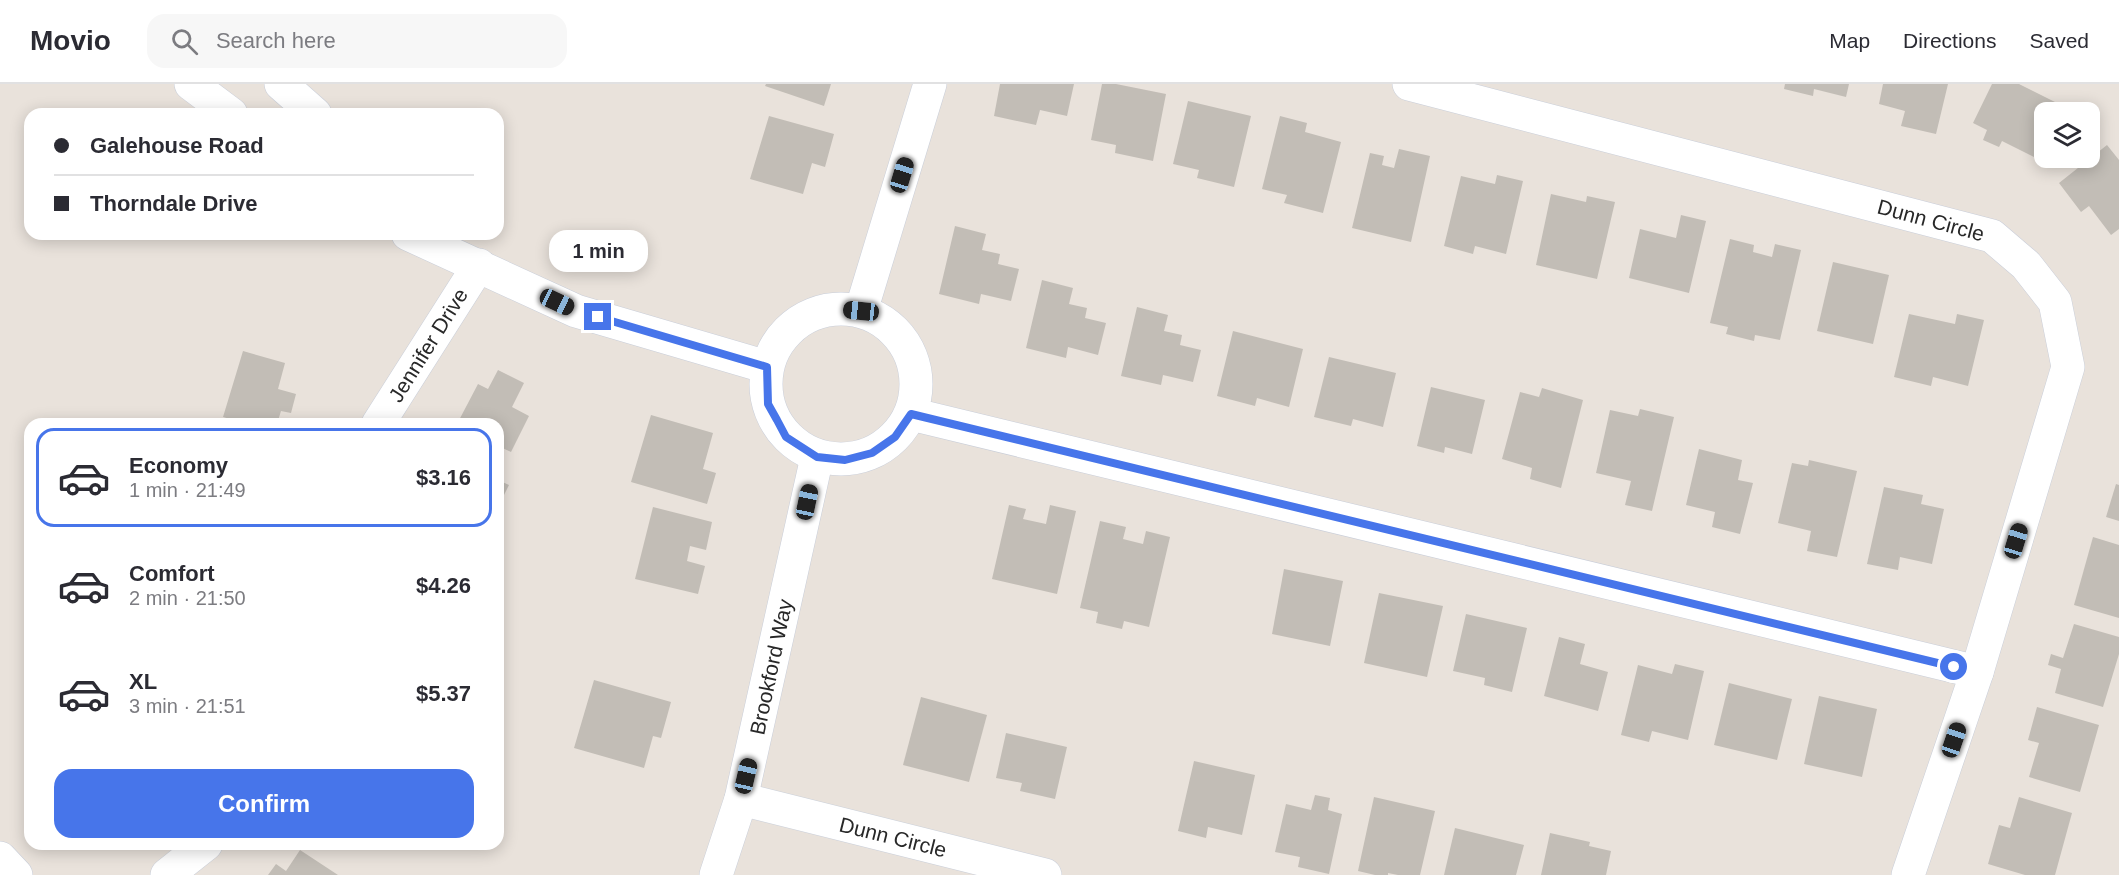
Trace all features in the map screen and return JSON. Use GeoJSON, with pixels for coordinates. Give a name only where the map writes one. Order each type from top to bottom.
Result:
{"type":"FeatureCollection","features":[{"type":"Feature","properties":{"kind":"street"},"geometry":{"type":"LineString","coordinates":[[191,84],[223,108]]}},
{"type":"Feature","properties":{"kind":"street"},"geometry":{"type":"LineString","coordinates":[[280,84],[308,108]]}},
{"type":"Feature","properties":{"kind":"street"},"geometry":{"type":"LineString","coordinates":[[861,311],[930,84]]}},
{"type":"Feature","properties":{"kind":"street","name":"Dunn Circle"},"geometry":{"type":"LineString","coordinates":[[1409,84],[1992,236],[2026,265],[2055,302],[2068,367],[1977,672],[1908,875]]}},
{"type":"Feature","properties":{"kind":"street"},"geometry":{"type":"LineString","coordinates":[[422,240],[576,311],[767,367]]}},
{"type":"Feature","properties":{"kind":"street"},"geometry":{"type":"LineString","coordinates":[[453,240],[479,265]]}},
{"type":"Feature","properties":{"kind":"street","name":"Jennifer Drive"},"geometry":{"type":"LineString","coordinates":[[382,418],[479,265]]}},
{"type":"Feature","properties":{"kind":"street"},"geometry":{"type":"LineString","coordinates":[[837,308],[861,311],[897,333],[916,372],[911,414],[895,437],[872,453],[845,460],[817,457],[786,437],[768,404],[767,367],[777,345],[792,326],[813,314],[837,308]]}},
{"type":"Feature","properties":{"kind":"street"},"geometry":{"type":"LineString","coordinates":[[911,414],[1977,672]]}},
{"type":"Feature","properties":{"kind":"street","name":"Brookford Way"},"geometry":{"type":"LineString","coordinates":[[716,875],[741,799],[817,457]]}},
{"type":"Feature","properties":{"kind":"street","name":"Dunn Circle"},"geometry":{"type":"LineString","coordinates":[[741,799],[1045,875]]}},
{"type":"Feature","properties":{"kind":"street"},"geometry":{"type":"LineString","coordinates":[[167,875],[198,850]]}},
{"type":"Feature","properties":{"kind":"street"},"geometry":{"type":"LineString","coordinates":[[0,858],[16,875]]}},
{"type":"Feature","properties":{"kind":"building"},"geometry":{"type":"Polygon","coordinates":[[[766,84],[831,84],[824,106],[765,86],[766,84]]]}},
{"type":"Feature","properties":{"kind":"building"},"geometry":{"type":"Polygon","coordinates":[[[1000,84],[1074,84],[1067,116],[1040,110],[1036,125],[994,116],[1000,84]]]}},
{"type":"Feature","properties":{"kind":"building"},"geometry":{"type":"Polygon","coordinates":[[[1102,84],[1116,84],[1166,94],[1153,161],[1115,153],[1116,145],[1091,140],[1102,84]]]}},
{"type":"Feature","properties":{"kind":"building"},"geometry":{"type":"Polygon","coordinates":[[[1785,84],[1849,84],[1846,97],[1814,89],[1813,96],[1784,89],[1785,84]]]}},
{"type":"Feature","properties":{"kind":"building"},"geometry":{"type":"Polygon","coordinates":[[[1883,84],[1948,84],[1936,134],[1901,126],[1905,111],[1879,104],[1883,84]]]}},
{"type":"Feature","properties":{"kind":"building"},"geometry":{"type":"Polygon","coordinates":[[[1992,84],[2019,84],[2055,102],[2034,102],[2034,157],[2002,141],[1999,147],[1983,140],[1987,130],[1973,123],[1992,84]]]}},
{"type":"Feature","properties":{"kind":"building"},"geometry":{"type":"Polygon","coordinates":[[[1188,101],[1251,116],[1234,187],[1197,178],[1199,170],[1173,164],[1188,101]]]}},
{"type":"Feature","properties":{"kind":"building"},"geometry":{"type":"Polygon","coordinates":[[[769,116],[834,134],[825,167],[812,163],[803,194],[750,179],[769,116]]]}},
{"type":"Feature","properties":{"kind":"building"},"geometry":{"type":"Polygon","coordinates":[[[1280,116],[1307,123],[1305,132],[1341,142],[1323,213],[1284,203],[1287,195],[1262,189],[1280,116]]]}},
{"type":"Feature","properties":{"kind":"building"},"geometry":{"type":"Polygon","coordinates":[[[2107,145],[2119,160],[2119,229],[2111,235],[2089,206],[2081,212],[2059,183],[2078,168],[2100,168],[2100,151],[2107,145]]]}},
{"type":"Feature","properties":{"kind":"building"},"geometry":{"type":"Polygon","coordinates":[[[1399,149],[1430,156],[1411,242],[1352,228],[1370,153],[1384,156],[1382,165],[1394,168],[1399,149]]]}},
{"type":"Feature","properties":{"kind":"building"},"geometry":{"type":"Polygon","coordinates":[[[1497,175],[1523,181],[1506,254],[1475,246],[1473,254],[1444,246],[1461,176],[1495,184],[1497,175]]]}},
{"type":"Feature","properties":{"kind":"building"},"geometry":{"type":"Polygon","coordinates":[[[1551,194],[1586,202],[1587,196],[1615,202],[1597,279],[1536,265],[1551,194]]]}},
{"type":"Feature","properties":{"kind":"building"},"geometry":{"type":"Polygon","coordinates":[[[1681,215],[1706,221],[1689,293],[1629,278],[1640,229],[1676,238],[1681,215]]]}},
{"type":"Feature","properties":{"kind":"building"},"geometry":{"type":"Polygon","coordinates":[[[955,226],[986,234],[982,250],[1000,254],[998,264],[1019,269],[1011,301],[981,294],[979,304],[939,294],[955,226]]]}},
{"type":"Feature","properties":{"kind":"building"},"geometry":{"type":"Polygon","coordinates":[[[1730,239],[1754,245],[1753,252],[1772,257],[1775,244],[1801,250],[1780,340],[1755,335],[1754,341],[1726,334],[1728,327],[1710,323],[1730,239]]]}},
{"type":"Feature","properties":{"kind":"building"},"geometry":{"type":"Polygon","coordinates":[[[1833,262],[1889,275],[1873,344],[1817,331],[1833,262]]]}},
{"type":"Feature","properties":{"kind":"building"},"geometry":{"type":"Polygon","coordinates":[[[1042,280],[1073,288],[1069,304],[1087,308],[1085,318],[1106,323],[1098,355],[1068,347],[1066,358],[1026,348],[1042,280]]]}},
{"type":"Feature","properties":{"kind":"building"},"geometry":{"type":"Polygon","coordinates":[[[1137,307],[1168,315],[1164,331],[1182,335],[1180,345],[1201,350],[1193,382],[1163,375],[1161,385],[1121,376],[1137,307]]]}},
{"type":"Feature","properties":{"kind":"building"},"geometry":{"type":"Polygon","coordinates":[[[1909,314],[1955,324],[1957,314],[1984,320],[1968,386],[1933,377],[1931,386],[1894,377],[1909,314]]]}},
{"type":"Feature","properties":{"kind":"building"},"geometry":{"type":"Polygon","coordinates":[[[1233,331],[1303,349],[1289,407],[1257,398],[1255,406],[1217,396],[1233,331]]]}},
{"type":"Feature","properties":{"kind":"building"},"geometry":{"type":"Polygon","coordinates":[[[243,351],[285,363],[278,389],[296,394],[291,413],[281,411],[279,418],[223,417],[243,351]]]}},
{"type":"Feature","properties":{"kind":"building"},"geometry":{"type":"Polygon","coordinates":[[[1329,357],[1396,373],[1383,427],[1353,419],[1351,426],[1314,417],[1329,357]]]}},
{"type":"Feature","properties":{"kind":"building"},"geometry":{"type":"Polygon","coordinates":[[[498,370],[524,383],[512,407],[529,416],[511,452],[504,449],[504,418],[460,418],[478,384],[488,389],[498,370]]]}},
{"type":"Feature","properties":{"kind":"building"},"geometry":{"type":"Polygon","coordinates":[[[1431,387],[1485,400],[1472,454],[1445,447],[1444,453],[1417,446],[1431,387]]]}},
{"type":"Feature","properties":{"kind":"building"},"geometry":{"type":"Polygon","coordinates":[[[1542,388],[1583,400],[1561,488],[1530,479],[1532,468],[1502,459],[1520,392],[1539,397],[1542,388]]]}},
{"type":"Feature","properties":{"kind":"building"},"geometry":{"type":"Polygon","coordinates":[[[1640,409],[1674,417],[1652,511],[1625,505],[1631,481],[1596,473],[1610,410],[1638,416],[1640,409]]]}},
{"type":"Feature","properties":{"kind":"building"},"geometry":{"type":"Polygon","coordinates":[[[651,415],[713,433],[703,469],[716,473],[707,504],[631,482],[651,415]]]}},
{"type":"Feature","properties":{"kind":"building"},"geometry":{"type":"Polygon","coordinates":[[[1699,449],[1742,460],[1738,480],[1753,483],[1740,534],[1712,527],[1715,512],[1686,505],[1699,449]]]}},
{"type":"Feature","properties":{"kind":"building"},"geometry":{"type":"Polygon","coordinates":[[[1809,460],[1857,471],[1837,557],[1807,551],[1811,531],[1778,523],[1792,463],[1808,466],[1809,460]]]}},
{"type":"Feature","properties":{"kind":"building"},"geometry":{"type":"Polygon","coordinates":[[[504,483],[509,485],[504,495],[504,483]]]}},
{"type":"Feature","properties":{"kind":"building"},"geometry":{"type":"Polygon","coordinates":[[[2116,484],[2119,485],[2119,521],[2106,517],[2116,484]]]}},
{"type":"Feature","properties":{"kind":"building"},"geometry":{"type":"Polygon","coordinates":[[[1884,487],[1923,495],[1921,504],[1944,509],[1932,564],[1900,557],[1898,570],[1867,564],[1884,487]]]}},
{"type":"Feature","properties":{"kind":"building"},"geometry":{"type":"Polygon","coordinates":[[[1009,505],[1026,509],[1023,519],[1046,524],[1050,505],[1076,511],[1057,594],[992,579],[1009,505]]]}},
{"type":"Feature","properties":{"kind":"building"},"geometry":{"type":"Polygon","coordinates":[[[653,507],[712,522],[706,550],[690,546],[687,561],[705,566],[698,594],[635,579],[653,507]]]}},
{"type":"Feature","properties":{"kind":"building"},"geometry":{"type":"Polygon","coordinates":[[[1100,521],[1126,527],[1123,539],[1143,544],[1146,531],[1170,537],[1149,627],[1124,621],[1122,629],[1096,623],[1098,612],[1080,608],[1100,521]]]}},
{"type":"Feature","properties":{"kind":"building"},"geometry":{"type":"Polygon","coordinates":[[[2093,537],[2119,545],[2119,618],[2074,605],[2093,537]]]}},
{"type":"Feature","properties":{"kind":"building"},"geometry":{"type":"Polygon","coordinates":[[[1284,569],[1343,581],[1330,646],[1272,634],[1284,569]]]}},
{"type":"Feature","properties":{"kind":"building"},"geometry":{"type":"Polygon","coordinates":[[[1379,593],[1443,606],[1427,677],[1364,663],[1379,593]]]}},
{"type":"Feature","properties":{"kind":"building"},"geometry":{"type":"Polygon","coordinates":[[[1466,614],[1527,628],[1512,692],[1484,685],[1485,678],[1453,671],[1466,614]]]}},
{"type":"Feature","properties":{"kind":"building"},"geometry":{"type":"Polygon","coordinates":[[[2074,624],[2119,637],[2119,654],[2103,707],[2055,693],[2061,669],[2048,665],[2051,654],[2063,658],[2074,624]]]}},
{"type":"Feature","properties":{"kind":"building"},"geometry":{"type":"Polygon","coordinates":[[[1559,637],[1585,644],[1580,664],[1608,672],[1598,711],[1544,696],[1559,637]]]}},
{"type":"Feature","properties":{"kind":"building"},"geometry":{"type":"Polygon","coordinates":[[[1675,664],[1704,671],[1688,740],[1652,731],[1649,742],[1621,735],[1638,665],[1672,674],[1675,664]]]}},
{"type":"Feature","properties":{"kind":"building"},"geometry":{"type":"Polygon","coordinates":[[[594,680],[671,702],[661,738],[653,736],[644,768],[574,748],[594,680]]]}},
{"type":"Feature","properties":{"kind":"building"},"geometry":{"type":"Polygon","coordinates":[[[1729,683],[1792,699],[1777,760],[1714,745],[1729,683]]]}},
{"type":"Feature","properties":{"kind":"building"},"geometry":{"type":"Polygon","coordinates":[[[1819,696],[1877,709],[1862,777],[1804,764],[1819,696]]]}},
{"type":"Feature","properties":{"kind":"building"},"geometry":{"type":"Polygon","coordinates":[[[921,697],[987,715],[969,782],[903,765],[921,697]]]}},
{"type":"Feature","properties":{"kind":"building"},"geometry":{"type":"Polygon","coordinates":[[[2037,707],[2099,725],[2080,792],[2029,777],[2039,743],[2028,740],[2037,707]]]}},
{"type":"Feature","properties":{"kind":"building"},"geometry":{"type":"Polygon","coordinates":[[[1006,733],[1067,747],[1055,799],[1020,791],[1022,783],[996,778],[1006,733]]]}},
{"type":"Feature","properties":{"kind":"building"},"geometry":{"type":"Polygon","coordinates":[[[1194,761],[1255,775],[1242,835],[1208,827],[1206,838],[1178,831],[1194,761]]]}},
{"type":"Feature","properties":{"kind":"building"},"geometry":{"type":"Polygon","coordinates":[[[1315,795],[1330,798],[1328,810],[1342,814],[1329,874],[1298,867],[1300,857],[1275,852],[1286,804],[1311,810],[1315,795]]]}},
{"type":"Feature","properties":{"kind":"building"},"geometry":{"type":"Polygon","coordinates":[[[1374,797],[1435,811],[1420,875],[1388,873],[1388,875],[1375,875],[1358,871],[1374,797]]]}},
{"type":"Feature","properties":{"kind":"building"},"geometry":{"type":"Polygon","coordinates":[[[2019,797],[2072,813],[2055,875],[2025,875],[1988,864],[1999,825],[2010,828],[2019,797]]]}},
{"type":"Feature","properties":{"kind":"building"},"geometry":{"type":"Polygon","coordinates":[[[1455,828],[1524,845],[1516,875],[1444,875],[1455,828]]]}},
{"type":"Feature","properties":{"kind":"building"},"geometry":{"type":"Polygon","coordinates":[[[1550,833],[1590,842],[1589,846],[1611,851],[1606,875],[1541,875],[1550,833]]]}},
{"type":"Feature","properties":{"kind":"building"},"geometry":{"type":"Polygon","coordinates":[[[300,850],[338,875],[268,875],[276,864],[286,871],[300,850]]]}},
{"type":"Feature","properties":{"kind":"route"},"geometry":{"type":"LineString","coordinates":[[598,317],[767,367],[768,404],[786,437],[817,457],[845,460],[872,453],[895,437],[911,414],[1954,667]]}}]}
